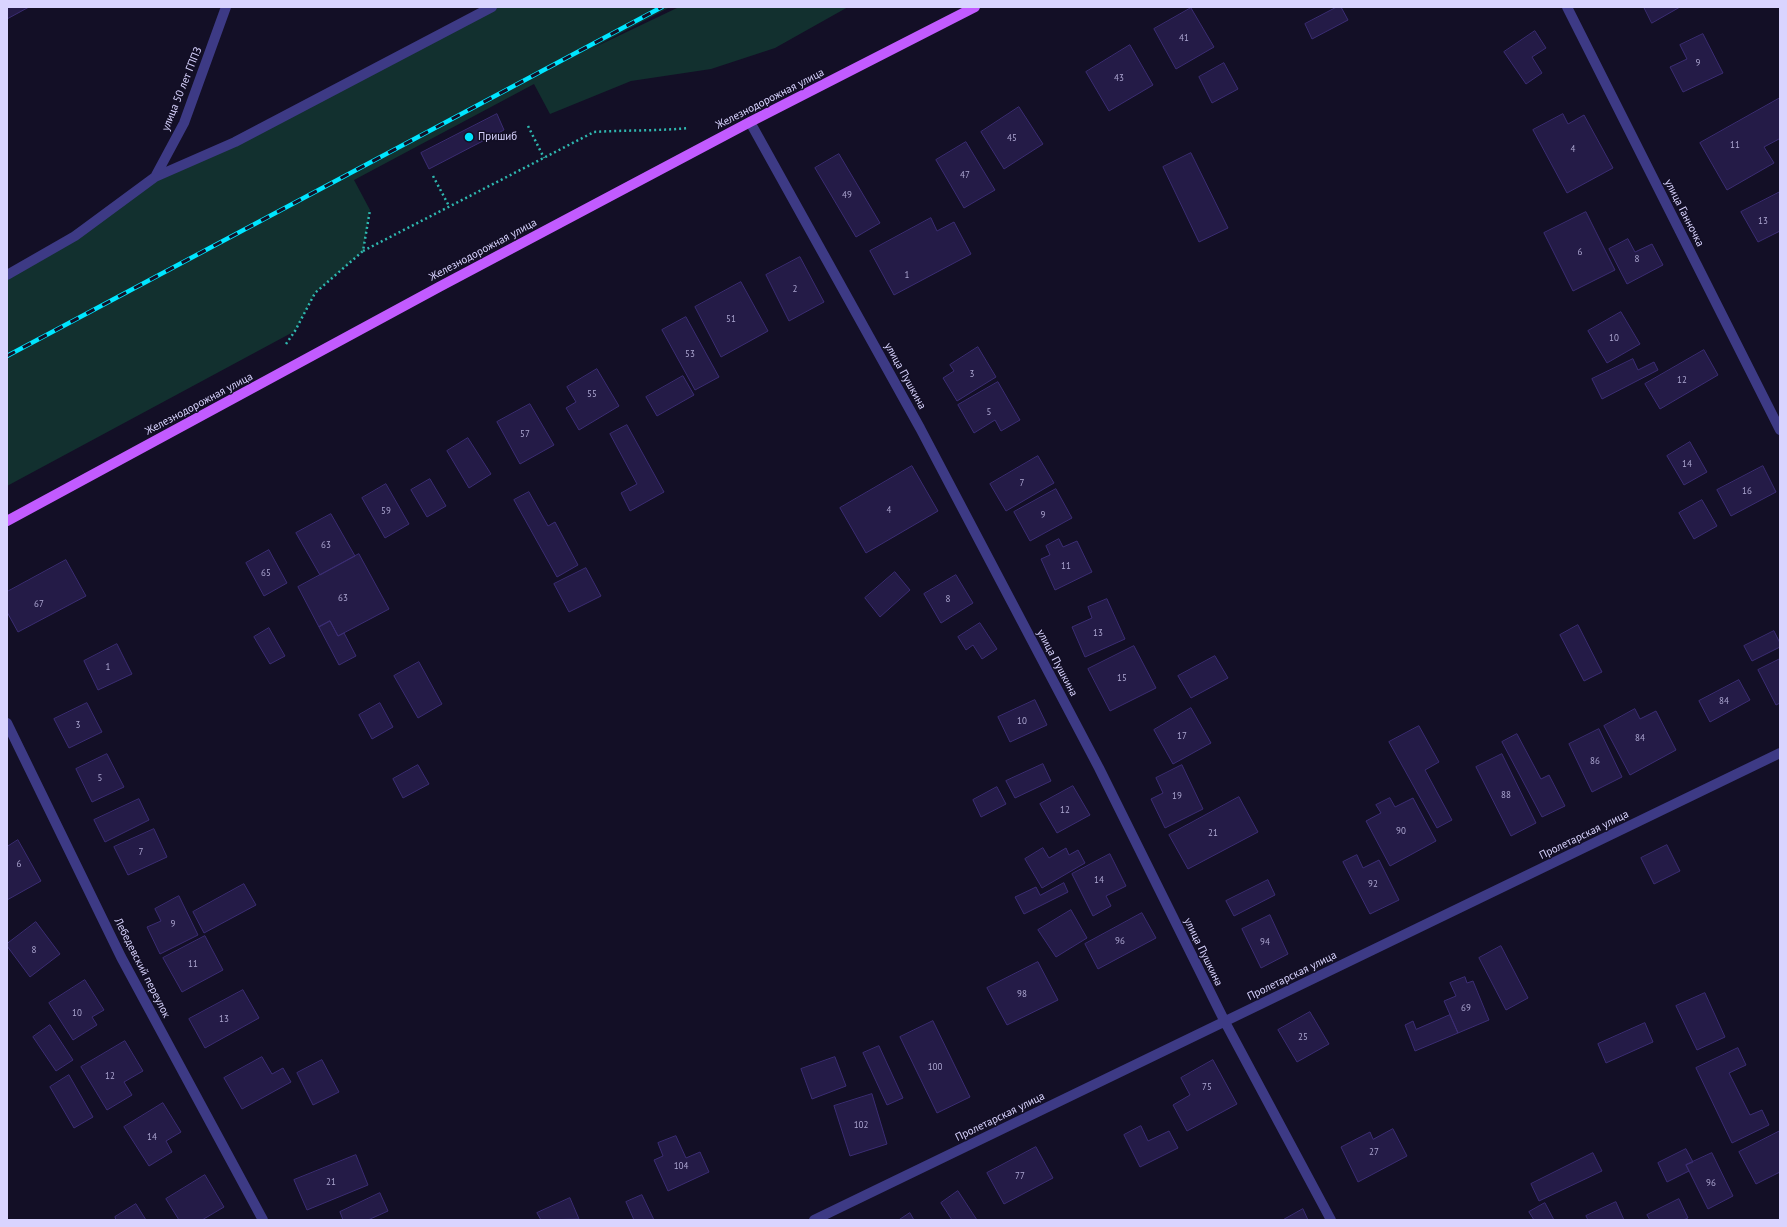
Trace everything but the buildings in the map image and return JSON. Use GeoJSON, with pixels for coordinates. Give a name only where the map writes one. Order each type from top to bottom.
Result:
{"type":"FeatureCollection","features":[{"type":"Feature","properties":{"kind":"main road","name":"Железнодорожная улица"},"geometry":{"type":"LineString","coordinates":[[7,521],[439,287],[750,122],[975,7]]}},
{"type":"Feature","properties":{"kind":"street","name":"улица 50 лет ГППЗ"},"geometry":{"type":"LineString","coordinates":[[155,178],[184,123],[226,7]]}},
{"type":"Feature","properties":{"kind":"street"},"geometry":{"type":"LineString","coordinates":[[7,275],[75,236],[155,178],[235,142],[492,7]]}},
{"type":"Feature","properties":{"kind":"street","name":"улица Ганночка"},"geometry":{"type":"LineString","coordinates":[[1567,7],[1780,430]]}},
{"type":"Feature","properties":{"kind":"street","name":"улица Пушкина"},"geometry":{"type":"LineString","coordinates":[[750,122],[934,455],[1099,768],[1225,1022],[1331,1220]]}},
{"type":"Feature","properties":{"kind":"street","name":"Лебедевский переулок"},"geometry":{"type":"LineString","coordinates":[[7,723],[121,957],[262,1220]]}},
{"type":"Feature","properties":{"kind":"street","name":"Пролетарская улица"},"geometry":{"type":"LineString","coordinates":[[814,1220],[1780,753]]}},
{"type":"Feature","properties":{"kind":"path"},"geometry":{"type":"LineString","coordinates":[[528,126],[544,158]]}},
{"type":"Feature","properties":{"kind":"path"},"geometry":{"type":"LineString","coordinates":[[282,350],[295,331],[315,293],[363,250],[594,132],[626,130],[661,131],[691,128]]}},
{"type":"Feature","properties":{"kind":"path"},"geometry":{"type":"LineString","coordinates":[[433,176],[449,206]]}},
{"type":"Feature","properties":{"kind":"path"},"geometry":{"type":"LineString","coordinates":[[363,250],[370,210]]}},
{"type":"Feature","properties":{"kind":"green space"},"geometry":{"type":"Polygon","coordinates":[[[492,7],[670,7],[591,49],[679,7],[848,7],[775,48],[711,69],[631,81],[550,114],[534,84],[354,180],[370,210],[363,251],[315,293],[295,331],[7,486],[7,275],[155,177],[492,7]]]}},
{"type":"Feature","properties":{"kind":"railway"},"geometry":{"type":"LineString","coordinates":[[7,356],[662,7]]}},
{"type":"Feature","properties":{"kind":"place","name":"Пришиб"},"geometry":{"type":"Point","coordinates":[469,137]}}]}
